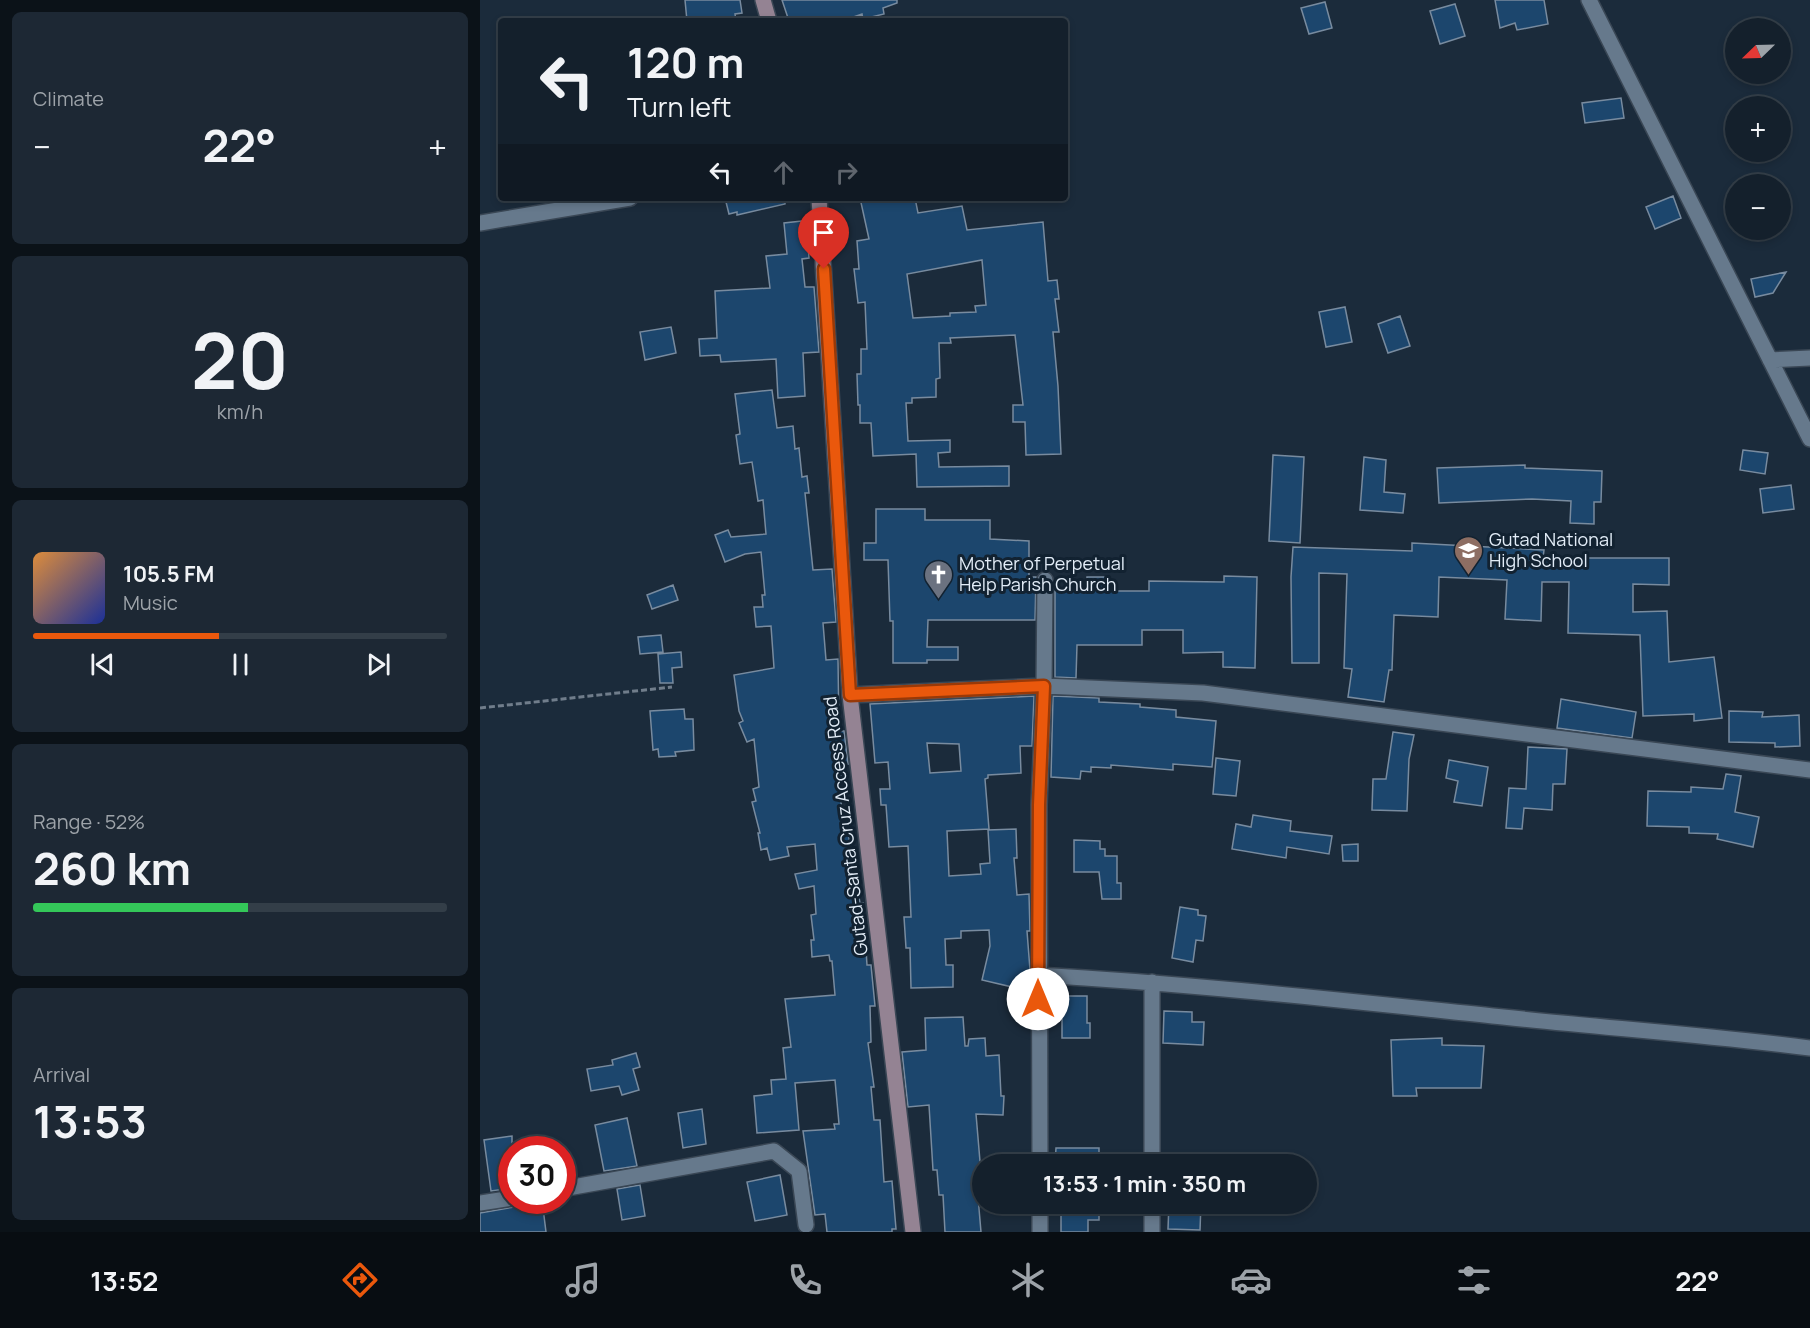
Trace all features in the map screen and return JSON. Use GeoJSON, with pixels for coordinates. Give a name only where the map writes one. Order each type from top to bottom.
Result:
{"type":"FeatureCollection","features":[{"type":"Feature","properties":{"kind":"main road"},"geometry":{"type":"LineString","coordinates":[[763,0],[768,18]]}},
{"type":"Feature","properties":{"kind":"main road","name":"Gutad-Santa Cruz Access Road"},"geometry":{"type":"LineString","coordinates":[[819,201],[850,695],[913,1232]]}},
{"type":"Feature","properties":{"kind":"street"},"geometry":{"type":"LineString","coordinates":[[1588,0],[1810,439]]}},
{"type":"Feature","properties":{"kind":"street"},"geometry":{"type":"LineString","coordinates":[[480,223],[612,201]]}},
{"type":"Feature","properties":{"kind":"street"},"geometry":{"type":"LineString","coordinates":[[1770,360],[1810,358]]}},
{"type":"Feature","properties":{"kind":"street"},"geometry":{"type":"LineString","coordinates":[[1040,1154],[1039,805],[1044,686],[1045,580]]}},
{"type":"Feature","properties":{"kind":"street"},"geometry":{"type":"LineString","coordinates":[[850,695],[1044,686],[1203,693],[1810,770]]}},
{"type":"Feature","properties":{"kind":"street"},"geometry":{"type":"LineString","coordinates":[[1038,975],[1152,982],[1719,1037],[1810,1048]]}},
{"type":"Feature","properties":{"kind":"street"},"geometry":{"type":"LineString","coordinates":[[1152,982],[1152,1154]]}},
{"type":"Feature","properties":{"kind":"street"},"geometry":{"type":"LineString","coordinates":[[576,1186],[774,1151],[799,1171],[806,1225]]}},
{"type":"Feature","properties":{"kind":"street"},"geometry":{"type":"LineString","coordinates":[[480,1203],[498,1200]]}},
{"type":"Feature","properties":{"kind":"street"},"geometry":{"type":"LineString","coordinates":[[1040,1214],[1040,1232]]}},
{"type":"Feature","properties":{"kind":"street"},"geometry":{"type":"LineString","coordinates":[[1152,1214],[1152,1232]]}},
{"type":"Feature","properties":{"kind":"path"},"geometry":{"type":"LineString","coordinates":[[480,708],[566,701],[672,687]]}},
{"type":"Feature","properties":{"kind":"building"},"geometry":{"type":"Polygon","coordinates":[[[685,0],[740,0],[742,13],[735,14],[736,18],[687,18],[685,0]]]}},
{"type":"Feature","properties":{"kind":"building"},"geometry":{"type":"Polygon","coordinates":[[[782,0],[897,0],[897,3],[883,8],[884,14],[867,18],[863,18],[862,14],[851,18],[788,18],[782,0]]]}},
{"type":"Feature","properties":{"kind":"building"},"geometry":{"type":"Polygon","coordinates":[[[1495,0],[1544,0],[1548,24],[1517,30],[1515,23],[1500,28],[1495,0]]]}},
{"type":"Feature","properties":{"kind":"building"},"geometry":{"type":"Polygon","coordinates":[[[1325,2],[1332,28],[1309,34],[1301,8],[1325,2]]]}},
{"type":"Feature","properties":{"kind":"building"},"geometry":{"type":"Polygon","coordinates":[[[1455,4],[1465,36],[1440,44],[1430,11],[1455,4]]]}},
{"type":"Feature","properties":{"kind":"building"},"geometry":{"type":"Polygon","coordinates":[[[1621,98],[1624,118],[1585,123],[1582,103],[1621,98]]]}},
{"type":"Feature","properties":{"kind":"building"},"geometry":{"type":"Polygon","coordinates":[[[1673,196],[1681,218],[1655,229],[1646,207],[1673,196]]]}},
{"type":"Feature","properties":{"kind":"building"},"geometry":{"type":"Polygon","coordinates":[[[726,201],[785,201],[785,204],[737,215],[737,212],[729,214],[726,201]]]}},
{"type":"Feature","properties":{"kind":"building"},"geometry":{"type":"Polygon","coordinates":[[[861,201],[916,201],[918,213],[962,206],[967,230],[1043,222],[1048,281],[1057,280],[1059,299],[1055,299],[1059,332],[1053,332],[1061,454],[1026,455],[1025,422],[1013,422],[1013,405],[1023,405],[1015,335],[950,338],[951,343],[939,343],[940,378],[936,379],[936,397],[912,398],[912,403],[906,403],[908,441],[950,440],[950,452],[938,453],[939,467],[1009,466],[1009,486],[917,487],[916,454],[873,456],[871,423],[860,423],[860,405],[858,405],[857,374],[861,374],[861,349],[867,349],[865,302],[858,303],[854,269],[859,269],[857,241],[869,239],[861,201]],[[982,260],[907,274],[913,318],[976,312],[975,306],[986,305],[982,260]]]}},
{"type":"Feature","properties":{"kind":"building"},"geometry":{"type":"Polygon","coordinates":[[[811,220],[812,245],[808,245],[809,258],[802,259],[805,287],[814,287],[819,352],[803,353],[805,396],[778,398],[776,359],[721,362],[720,355],[700,356],[699,339],[717,338],[715,291],[770,288],[766,256],[787,254],[784,223],[811,220]]]}},
{"type":"Feature","properties":{"kind":"building"},"geometry":{"type":"Polygon","coordinates":[[[1786,272],[1773,293],[1755,297],[1751,279],[1786,272]]]}},
{"type":"Feature","properties":{"kind":"building"},"geometry":{"type":"Polygon","coordinates":[[[1345,307],[1352,342],[1326,347],[1319,312],[1345,307]]]}},
{"type":"Feature","properties":{"kind":"building"},"geometry":{"type":"Polygon","coordinates":[[[1400,316],[1410,346],[1388,353],[1378,324],[1400,316]]]}},
{"type":"Feature","properties":{"kind":"building"},"geometry":{"type":"Polygon","coordinates":[[[671,327],[676,353],[645,360],[640,332],[671,327]]]}},
{"type":"Feature","properties":{"kind":"building"},"geometry":{"type":"Polygon","coordinates":[[[772,390],[777,428],[793,426],[795,449],[799,448],[802,477],[807,476],[809,493],[805,493],[813,570],[832,569],[836,622],[823,623],[826,660],[838,659],[839,731],[844,731],[848,764],[840,765],[842,782],[839,782],[844,832],[848,832],[860,903],[863,903],[867,965],[871,965],[875,1006],[870,1006],[871,1042],[868,1043],[874,1087],[871,1087],[874,1120],[880,1120],[884,1182],[892,1181],[896,1229],[892,1229],[892,1232],[827,1232],[825,1214],[815,1215],[803,1131],[835,1129],[834,1124],[839,1124],[835,1080],[795,1083],[799,1130],[757,1133],[754,1096],[772,1094],[771,1080],[786,1079],[783,1048],[791,1047],[785,999],[835,995],[832,961],[829,955],[812,957],[811,940],[814,940],[811,915],[816,914],[814,886],[799,889],[795,874],[817,870],[815,844],[787,847],[789,856],[770,860],[767,848],[761,850],[758,833],[760,833],[752,802],[756,801],[753,789],[759,787],[754,739],[747,742],[739,723],[743,721],[739,711],[734,675],[774,668],[771,626],[756,627],[754,607],[763,607],[762,595],[765,595],[761,552],[745,554],[725,562],[715,535],[728,530],[731,537],[766,534],[763,500],[758,501],[752,462],[740,464],[736,435],[740,434],[735,394],[772,390]]]}},
{"type":"Feature","properties":{"kind":"building"},"geometry":{"type":"Polygon","coordinates":[[[1743,450],[1768,453],[1765,474],[1740,470],[1743,450]]]}},
{"type":"Feature","properties":{"kind":"building"},"geometry":{"type":"Polygon","coordinates":[[[1273,455],[1304,457],[1300,543],[1269,541],[1273,455]]]}},
{"type":"Feature","properties":{"kind":"building"},"geometry":{"type":"Polygon","coordinates":[[[1364,457],[1386,460],[1384,492],[1405,494],[1403,513],[1360,510],[1364,457]]]}},
{"type":"Feature","properties":{"kind":"building"},"geometry":{"type":"Polygon","coordinates":[[[1525,465],[1525,468],[1602,471],[1601,502],[1594,502],[1594,524],[1570,523],[1571,501],[1532,499],[1439,503],[1437,468],[1525,465]]]}},
{"type":"Feature","properties":{"kind":"building"},"geometry":{"type":"Polygon","coordinates":[[[1791,485],[1794,509],[1763,513],[1760,489],[1791,485]]]}},
{"type":"Feature","properties":{"kind":"building"},"geometry":{"type":"Polygon","coordinates":[[[876,509],[925,509],[925,520],[990,520],[990,539],[1029,541],[1029,577],[1036,577],[1035,620],[928,620],[927,647],[958,647],[958,660],[893,663],[893,621],[890,621],[888,560],[864,560],[864,543],[876,543],[876,509]]]}},
{"type":"Feature","properties":{"kind":"building"},"geometry":{"type":"Polygon","coordinates":[[[1412,543],[1544,550],[1543,558],[1669,558],[1669,585],[1633,584],[1633,612],[1667,611],[1669,662],[1714,657],[1722,718],[1694,721],[1694,714],[1643,716],[1640,635],[1568,633],[1569,582],[1542,582],[1541,621],[1505,619],[1507,580],[1439,577],[1438,617],[1394,615],[1392,670],[1389,670],[1384,702],[1348,697],[1352,669],[1344,668],[1347,574],[1319,573],[1319,663],[1292,663],[1293,547],[1412,551],[1412,543]]]}},
{"type":"Feature","properties":{"kind":"building"},"geometry":{"type":"Polygon","coordinates":[[[1224,576],[1257,577],[1255,668],[1223,667],[1223,652],[1183,653],[1183,630],[1142,630],[1142,645],[1077,645],[1076,678],[1055,677],[1055,591],[1087,591],[1087,577],[1108,577],[1107,591],[1149,591],[1149,581],[1224,582],[1224,576]]]}},
{"type":"Feature","properties":{"kind":"building"},"geometry":{"type":"Polygon","coordinates":[[[673,585],[678,600],[652,609],[647,595],[673,585]]]}},
{"type":"Feature","properties":{"kind":"building"},"geometry":{"type":"Polygon","coordinates":[[[661,635],[663,652],[640,654],[638,637],[661,635]]]}},
{"type":"Feature","properties":{"kind":"building"},"geometry":{"type":"Polygon","coordinates":[[[681,652],[682,667],[672,668],[673,683],[660,683],[658,654],[681,652]]]}},
{"type":"Feature","properties":{"kind":"building"},"geometry":{"type":"Polygon","coordinates":[[[1034,696],[1032,746],[1020,746],[1021,773],[988,775],[985,779],[989,829],[947,831],[949,876],[981,874],[980,864],[990,863],[988,830],[1016,829],[1017,858],[1014,858],[1017,895],[1029,894],[1030,931],[1027,931],[1030,970],[1025,990],[982,980],[990,946],[989,930],[961,931],[961,938],[945,939],[946,965],[953,965],[953,987],[911,988],[910,948],[906,948],[904,917],[911,917],[908,846],[889,847],[886,805],[881,805],[880,789],[890,789],[888,762],[875,763],[870,704],[1034,696]],[[927,743],[930,773],[961,771],[959,744],[927,743]]]}},
{"type":"Feature","properties":{"kind":"building"},"geometry":{"type":"Polygon","coordinates":[[[1053,696],[1099,698],[1099,702],[1140,704],[1140,707],[1176,710],[1176,717],[1216,721],[1212,767],[1173,764],[1173,770],[1111,765],[1111,768],[1091,767],[1091,772],[1081,771],[1080,779],[1051,777],[1053,696]]]}},
{"type":"Feature","properties":{"kind":"building"},"geometry":{"type":"Polygon","coordinates":[[[1561,699],[1636,712],[1632,738],[1557,728],[1561,699]]]}},
{"type":"Feature","properties":{"kind":"building"},"geometry":{"type":"Polygon","coordinates":[[[684,709],[685,719],[693,719],[694,750],[675,752],[676,756],[659,757],[658,749],[653,750],[650,711],[684,709]]]}},
{"type":"Feature","properties":{"kind":"building"},"geometry":{"type":"Polygon","coordinates":[[[1729,711],[1763,712],[1762,717],[1799,715],[1800,746],[1775,747],[1775,743],[1729,742],[1729,711]]]}},
{"type":"Feature","properties":{"kind":"building"},"geometry":{"type":"Polygon","coordinates":[[[1393,732],[1414,735],[1409,759],[1407,811],[1372,810],[1373,779],[1386,779],[1393,732]]]}},
{"type":"Feature","properties":{"kind":"building"},"geometry":{"type":"Polygon","coordinates":[[[1528,747],[1567,749],[1565,784],[1553,784],[1552,810],[1524,808],[1522,829],[1506,828],[1509,788],[1526,789],[1528,747]]]}},
{"type":"Feature","properties":{"kind":"building"},"geometry":{"type":"Polygon","coordinates":[[[1216,758],[1240,761],[1236,796],[1213,794],[1216,758]]]}},
{"type":"Feature","properties":{"kind":"building"},"geometry":{"type":"Polygon","coordinates":[[[1449,760],[1488,767],[1482,806],[1454,802],[1458,781],[1446,778],[1449,760]]]}},
{"type":"Feature","properties":{"kind":"building"},"geometry":{"type":"Polygon","coordinates":[[[1726,774],[1741,776],[1735,812],[1759,817],[1753,847],[1717,839],[1718,834],[1689,833],[1689,827],[1647,826],[1648,791],[1691,792],[1691,787],[1723,789],[1726,774]]]}},
{"type":"Feature","properties":{"kind":"building"},"geometry":{"type":"Polygon","coordinates":[[[1253,815],[1291,821],[1290,831],[1332,836],[1329,854],[1287,847],[1286,858],[1232,849],[1236,824],[1251,827],[1253,815]]]}},
{"type":"Feature","properties":{"kind":"building"},"geometry":{"type":"Polygon","coordinates":[[[1074,840],[1100,841],[1100,849],[1105,849],[1105,856],[1117,856],[1117,883],[1121,883],[1121,899],[1102,899],[1099,872],[1074,872],[1074,840]]]}},
{"type":"Feature","properties":{"kind":"building"},"geometry":{"type":"Polygon","coordinates":[[[1358,844],[1358,861],[1343,861],[1342,845],[1358,844]]]}},
{"type":"Feature","properties":{"kind":"building"},"geometry":{"type":"Polygon","coordinates":[[[1180,907],[1198,910],[1198,915],[1206,916],[1203,941],[1196,940],[1193,962],[1172,958],[1180,907]]]}},
{"type":"Feature","properties":{"kind":"building"},"geometry":{"type":"Polygon","coordinates":[[[1050,993],[1087,996],[1087,1023],[1090,1023],[1090,1038],[1062,1038],[1062,1019],[1050,1019],[1050,993]]]}},
{"type":"Feature","properties":{"kind":"building"},"geometry":{"type":"Polygon","coordinates":[[[1164,1011],[1192,1012],[1192,1022],[1204,1022],[1203,1045],[1163,1043],[1164,1011]]]}},
{"type":"Feature","properties":{"kind":"building"},"geometry":{"type":"Polygon","coordinates":[[[963,1017],[965,1046],[968,1046],[969,1039],[985,1038],[986,1056],[999,1055],[1001,1096],[1004,1096],[1003,1115],[976,1114],[979,1154],[972,1154],[972,1214],[979,1214],[981,1232],[945,1232],[943,1195],[939,1195],[937,1170],[933,1170],[929,1105],[908,1107],[902,1052],[926,1050],[925,1018],[963,1017]]]}},
{"type":"Feature","properties":{"kind":"building"},"geometry":{"type":"Polygon","coordinates":[[[1442,1038],[1442,1045],[1484,1046],[1481,1088],[1416,1088],[1417,1096],[1393,1096],[1391,1040],[1442,1038]]]}},
{"type":"Feature","properties":{"kind":"building"},"geometry":{"type":"Polygon","coordinates":[[[636,1053],[640,1067],[633,1069],[639,1090],[622,1095],[619,1086],[591,1091],[587,1069],[613,1065],[612,1060],[636,1053]]]}},
{"type":"Feature","properties":{"kind":"building"},"geometry":{"type":"Polygon","coordinates":[[[702,1109],[706,1144],[683,1148],[678,1113],[702,1109]]]}},
{"type":"Feature","properties":{"kind":"building"},"geometry":{"type":"Polygon","coordinates":[[[627,1118],[637,1166],[604,1171],[595,1125],[627,1118]]]}},
{"type":"Feature","properties":{"kind":"building"},"geometry":{"type":"Polygon","coordinates":[[[498,1138],[498,1190],[491,1191],[484,1140],[498,1138]]]}},
{"type":"Feature","properties":{"kind":"building"},"geometry":{"type":"Polygon","coordinates":[[[1056,1148],[1099,1148],[1099,1154],[1056,1154],[1056,1148]]]}},
{"type":"Feature","properties":{"kind":"building"},"geometry":{"type":"Polygon","coordinates":[[[780,1175],[787,1215],[755,1221],[747,1182],[780,1175]]]}},
{"type":"Feature","properties":{"kind":"building"},"geometry":{"type":"Polygon","coordinates":[[[640,1185],[645,1216],[622,1220],[617,1189],[640,1185]]]}},
{"type":"Feature","properties":{"kind":"building"},"geometry":{"type":"Polygon","coordinates":[[[498,1210],[498,1214],[544,1214],[546,1232],[480,1232],[480,1213],[498,1210]]]}},
{"type":"Feature","properties":{"kind":"building"},"geometry":{"type":"Polygon","coordinates":[[[1061,1214],[1099,1214],[1099,1220],[1088,1220],[1088,1232],[1061,1232],[1061,1214]]]}},
{"type":"Feature","properties":{"kind":"building"},"geometry":{"type":"Polygon","coordinates":[[[1169,1214],[1201,1214],[1200,1230],[1168,1229],[1169,1214]]]}},
{"type":"Feature","properties":{"kind":"place","name":"Gutad National High School"},"geometry":{"type":"Point","coordinates":[1468,576]}},
{"type":"Feature","properties":{"kind":"place","name":"Mother of Perpetual Help Parish Church"},"geometry":{"type":"Point","coordinates":[938,600]}},
{"type":"Feature","properties":{"kind":"route"},"geometry":{"type":"LineString","coordinates":[[824,269],[850,695],[1044,686],[1039,805],[1038,999]]}}]}
